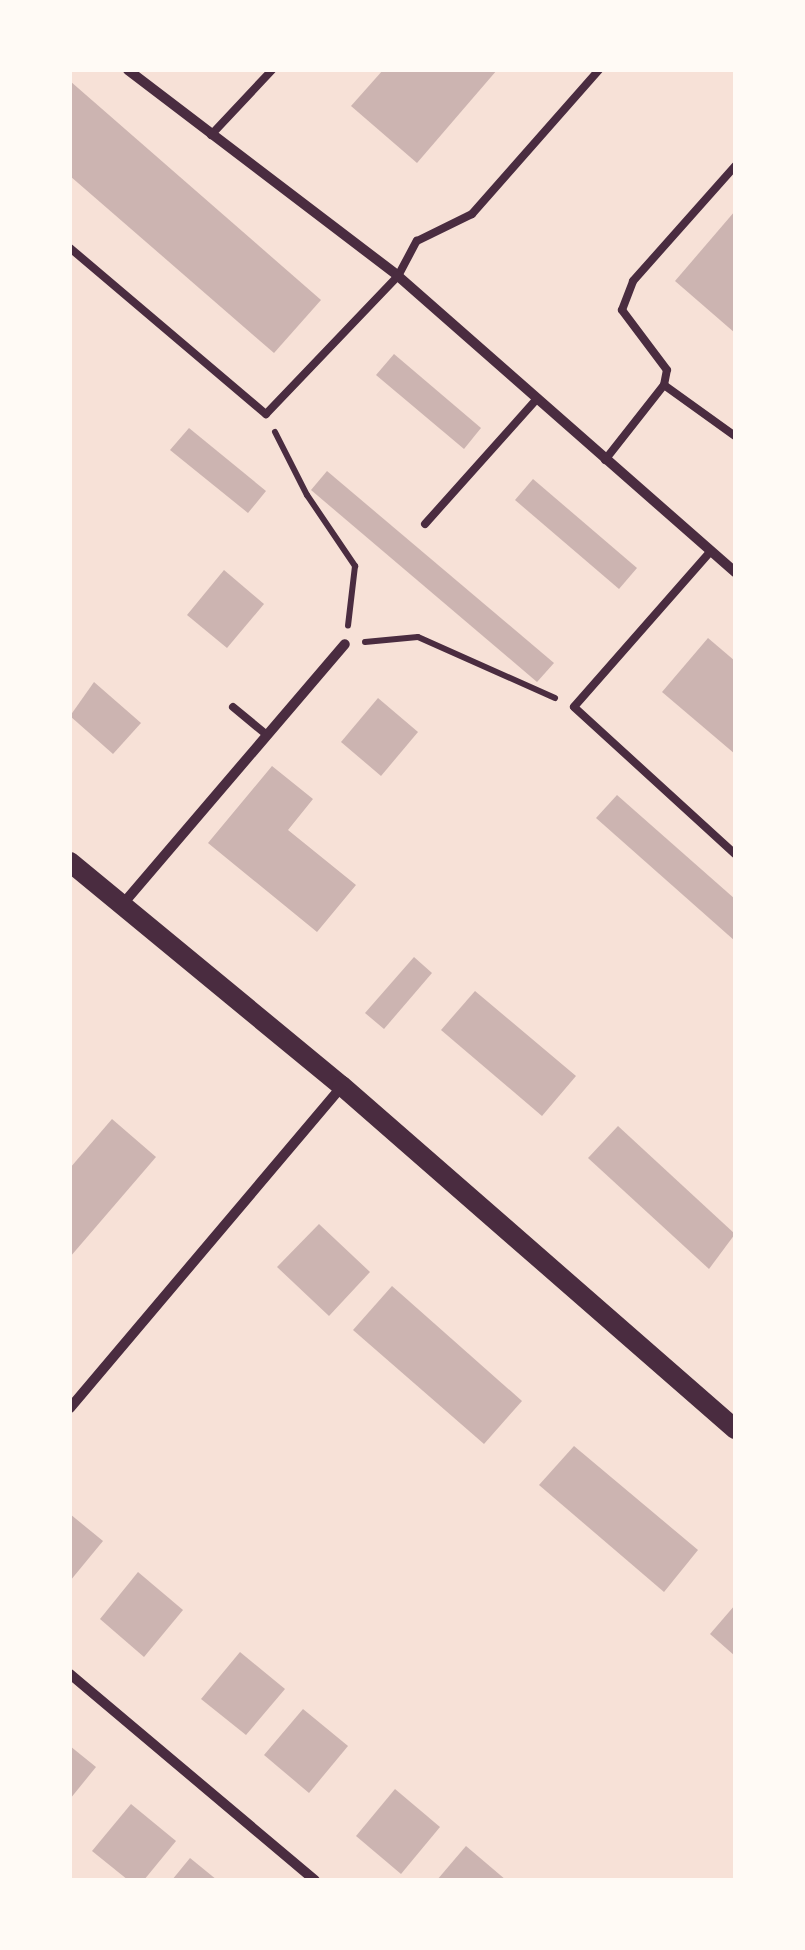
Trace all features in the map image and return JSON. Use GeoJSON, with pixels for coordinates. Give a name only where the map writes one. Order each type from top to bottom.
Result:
{"type":"FeatureCollection","features":[{"type":"Feature","properties":{"kind":"main road"},"geometry":{"type":"LineString","coordinates":[[70,862],[342,1086],[735,1429]]}},
{"type":"Feature","properties":{"kind":"street"},"geometry":{"type":"LineString","coordinates":[[128,70],[398,276],[604,462],[735,572]]}},
{"type":"Feature","properties":{"kind":"street"},"geometry":{"type":"LineString","coordinates":[[122,906],[346,644]]}},
{"type":"Feature","properties":{"kind":"street"},"geometry":{"type":"LineString","coordinates":[[70,1408],[342,1086]]}},
{"type":"Feature","properties":{"kind":"street"},"geometry":{"type":"LineString","coordinates":[[70,1674],[315,1880]]}},
{"type":"Feature","properties":{"kind":"lane"},"geometry":{"type":"LineString","coordinates":[[211,135],[272,70]]}},
{"type":"Feature","properties":{"kind":"lane"},"geometry":{"type":"LineString","coordinates":[[70,248],[266,414],[398,276],[417,240],[472,214],[599,70]]}},
{"type":"Feature","properties":{"kind":"lane"},"geometry":{"type":"LineString","coordinates":[[604,462],[664,385],[667,370],[622,310],[633,281],[735,166]]}},
{"type":"Feature","properties":{"kind":"lane"},"geometry":{"type":"LineString","coordinates":[[664,385],[735,436]]}},
{"type":"Feature","properties":{"kind":"lane"},"geometry":{"type":"LineString","coordinates":[[425,524],[536,401]]}},
{"type":"Feature","properties":{"kind":"lane"},"geometry":{"type":"LineString","coordinates":[[710,552],[574,707],[735,854]]}},
{"type":"Feature","properties":{"kind":"lane"},"geometry":{"type":"LineString","coordinates":[[233,707],[267,735]]}},
{"type":"Feature","properties":{"kind":"path"},"geometry":{"type":"LineString","coordinates":[[266,414],[307,495],[355,566],[346,644],[418,637],[574,707]]}},
{"type":"Feature","properties":{"kind":"building"},"geometry":{"type":"Polygon","coordinates":[[[383,70],[497,70],[417,163],[351,106],[383,70]]]}},
{"type":"Feature","properties":{"kind":"building"},"geometry":{"type":"Polygon","coordinates":[[[70,81],[321,300],[274,353],[70,176],[70,81]]]}},
{"type":"Feature","properties":{"kind":"building"},"geometry":{"type":"Polygon","coordinates":[[[735,211],[735,333],[675,281],[735,211]]]}},
{"type":"Feature","properties":{"kind":"building"},"geometry":{"type":"Polygon","coordinates":[[[394,354],[481,428],[464,449],[376,375],[394,354]]]}},
{"type":"Feature","properties":{"kind":"building"},"geometry":{"type":"Polygon","coordinates":[[[189,428],[266,491],[248,513],[170,450],[189,428]]]}},
{"type":"Feature","properties":{"kind":"building"},"geometry":{"type":"Polygon","coordinates":[[[327,471],[554,663],[537,682],[311,490],[327,471]]]}},
{"type":"Feature","properties":{"kind":"building"},"geometry":{"type":"Polygon","coordinates":[[[533,479],[637,568],[619,589],[515,500],[533,479]]]}},
{"type":"Feature","properties":{"kind":"building"},"geometry":{"type":"Polygon","coordinates":[[[224,570],[264,604],[227,648],[187,615],[224,570]]]}},
{"type":"Feature","properties":{"kind":"building"},"geometry":{"type":"Polygon","coordinates":[[[708,638],[735,661],[735,754],[662,692],[708,638]]]}},
{"type":"Feature","properties":{"kind":"building"},"geometry":{"type":"Polygon","coordinates":[[[94,682],[141,723],[113,754],[70,716],[94,682]]]}},
{"type":"Feature","properties":{"kind":"building"},"geometry":{"type":"Polygon","coordinates":[[[378,698],[418,732],[381,776],[341,742],[378,698]]]}},
{"type":"Feature","properties":{"kind":"building"},"geometry":{"type":"Polygon","coordinates":[[[272,766],[313,799],[288,830],[356,885],[317,932],[208,843],[272,766]]]}},
{"type":"Feature","properties":{"kind":"building"},"geometry":{"type":"Polygon","coordinates":[[[617,795],[735,899],[735,941],[596,818],[617,795]]]}},
{"type":"Feature","properties":{"kind":"building"},"geometry":{"type":"Polygon","coordinates":[[[414,957],[432,973],[384,1029],[365,1013],[414,957]]]}},
{"type":"Feature","properties":{"kind":"building"},"geometry":{"type":"Polygon","coordinates":[[[475,991],[576,1076],[542,1116],[441,1030],[475,991]]]}},
{"type":"Feature","properties":{"kind":"building"},"geometry":{"type":"Polygon","coordinates":[[[112,1119],[156,1157],[70,1257],[70,1168],[112,1119]]]}},
{"type":"Feature","properties":{"kind":"building"},"geometry":{"type":"Polygon","coordinates":[[[618,1126],[735,1234],[709,1269],[588,1158],[618,1126]]]}},
{"type":"Feature","properties":{"kind":"building"},"geometry":{"type":"Polygon","coordinates":[[[319,1224],[370,1272],[329,1316],[277,1267],[319,1224]]]}},
{"type":"Feature","properties":{"kind":"building"},"geometry":{"type":"Polygon","coordinates":[[[392,1286],[522,1401],[484,1444],[353,1330],[392,1286]]]}},
{"type":"Feature","properties":{"kind":"building"},"geometry":{"type":"Polygon","coordinates":[[[574,1446],[698,1550],[664,1592],[539,1485],[574,1446]]]}},
{"type":"Feature","properties":{"kind":"building"},"geometry":{"type":"Polygon","coordinates":[[[70,1514],[103,1541],[70,1581],[70,1514]]]}},
{"type":"Feature","properties":{"kind":"building"},"geometry":{"type":"Polygon","coordinates":[[[138,1572],[183,1610],[144,1657],[100,1619],[138,1572]]]}},
{"type":"Feature","properties":{"kind":"building"},"geometry":{"type":"Polygon","coordinates":[[[735,1605],[735,1656],[710,1634],[735,1605]]]}},
{"type":"Feature","properties":{"kind":"building"},"geometry":{"type":"Polygon","coordinates":[[[240,1652],[285,1689],[246,1735],[201,1699],[240,1652]]]}},
{"type":"Feature","properties":{"kind":"building"},"geometry":{"type":"Polygon","coordinates":[[[303,1709],[348,1746],[309,1793],[264,1755],[303,1709]]]}},
{"type":"Feature","properties":{"kind":"building"},"geometry":{"type":"Polygon","coordinates":[[[70,1746],[96,1767],[70,1799],[70,1746]]]}},
{"type":"Feature","properties":{"kind":"building"},"geometry":{"type":"Polygon","coordinates":[[[395,1789],[440,1827],[401,1874],[356,1836],[395,1789]]]}},
{"type":"Feature","properties":{"kind":"building"},"geometry":{"type":"Polygon","coordinates":[[[131,1804],[176,1841],[144,1880],[128,1880],[92,1851],[131,1804]]]}},
{"type":"Feature","properties":{"kind":"building"},"geometry":{"type":"Polygon","coordinates":[[[466,1846],[506,1880],[437,1880],[466,1846]]]}},
{"type":"Feature","properties":{"kind":"building"},"geometry":{"type":"Polygon","coordinates":[[[190,1858],[217,1880],[172,1880],[190,1858]]]}}]}
